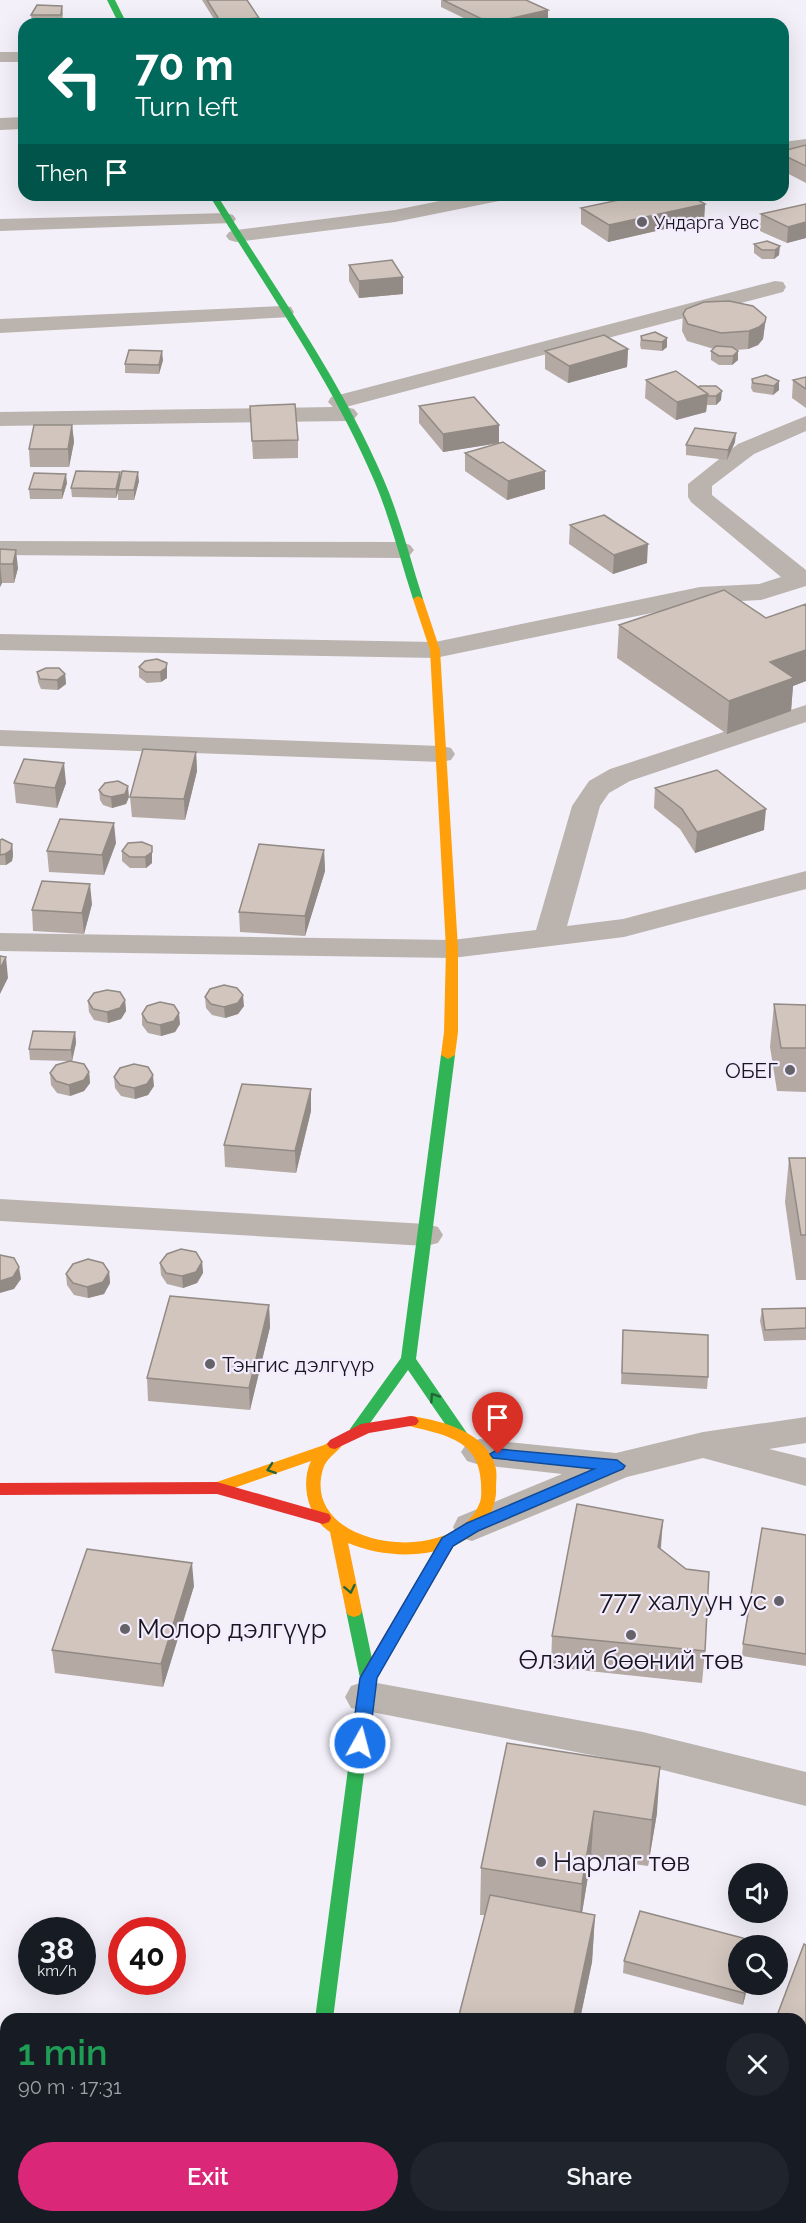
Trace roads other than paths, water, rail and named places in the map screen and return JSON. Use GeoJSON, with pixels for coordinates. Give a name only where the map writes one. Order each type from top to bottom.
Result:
{"type":"FeatureCollection","features":[{"type":"Feature","properties":{"kind":"street"},"geometry":{"type":"LineString","coordinates":[[111,0],[120,18]]}},
{"type":"Feature","properties":{"kind":"street"},"geometry":{"type":"LineString","coordinates":[[0,57],[18,57]]}},
{"type":"Feature","properties":{"kind":"street"},"geometry":{"type":"LineString","coordinates":[[0,124],[18,123]]}},
{"type":"Feature","properties":{"kind":"street"},"geometry":{"type":"LineString","coordinates":[[789,147],[806,145]]}},
{"type":"Feature","properties":{"kind":"street"},"geometry":{"type":"LineString","coordinates":[[216,201],[343,408],[371,463],[391,511],[400,550],[435,650],[452,949],[450,1032],[426,1234],[408,1359],[358,1429]]}},
{"type":"Feature","properties":{"kind":"street"},"geometry":{"type":"LineString","coordinates":[[0,225],[231,228],[394,216],[469,201]]}},
{"type":"Feature","properties":{"kind":"street"},"geometry":{"type":"LineString","coordinates":[[0,418],[343,408],[775,287]]}},
{"type":"Feature","properties":{"kind":"street"},"geometry":{"type":"LineString","coordinates":[[0,326],[283,312]]}},
{"type":"Feature","properties":{"kind":"street"},"geometry":{"type":"LineString","coordinates":[[803,579],[700,496],[700,484],[746,449],[806,423]]}},
{"type":"Feature","properties":{"kind":"street"},"geometry":{"type":"LineString","coordinates":[[0,548],[400,550]]}},
{"type":"Feature","properties":{"kind":"street"},"geometry":{"type":"LineString","coordinates":[[0,642],[160,647],[435,650],[700,595],[761,592],[803,579]]}},
{"type":"Feature","properties":{"kind":"street"},"geometry":{"type":"LineString","coordinates":[[549,937],[586,806],[600,787],[620,775],[806,713]]}},
{"type":"Feature","properties":{"kind":"street"},"geometry":{"type":"LineString","coordinates":[[0,738],[441,754]]}},
{"type":"Feature","properties":{"kind":"street"},"geometry":{"type":"LineString","coordinates":[[0,942],[452,949],[624,927],[806,880]]}},
{"type":"Feature","properties":{"kind":"street"},"geometry":{"type":"LineString","coordinates":[[0,1210],[426,1234]]}},
{"type":"Feature","properties":{"kind":"street"},"geometry":{"type":"LineString","coordinates":[[367,1688],[460,1534],[486,1510],[492,1490],[490,1470],[408,1359]]}},
{"type":"Feature","properties":{"kind":"street"},"geometry":{"type":"LineString","coordinates":[[617,1466],[470,1444],[437,1426],[411,1421],[383,1422],[358,1429],[340,1438],[326,1450],[315,1466],[311,1483],[314,1501],[323,1518],[338,1532],[362,1544],[390,1550],[420,1549],[617,1466],[703,1445],[806,1430]]}},
{"type":"Feature","properties":{"kind":"street"},"geometry":{"type":"LineString","coordinates":[[703,1445],[806,1472]]}},
{"type":"Feature","properties":{"kind":"street"},"geometry":{"type":"LineString","coordinates":[[217,1488],[326,1450]]}},
{"type":"Feature","properties":{"kind":"street"},"geometry":{"type":"LineString","coordinates":[[0,1489],[217,1488],[323,1518]]}},
{"type":"Feature","properties":{"kind":"street"},"geometry":{"type":"LineString","coordinates":[[325,2013],[367,1688],[338,1532]]}},
{"type":"Feature","properties":{"kind":"street"},"geometry":{"type":"LineString","coordinates":[[367,1688],[753,1773],[806,1789]]}},
{"type":"Feature","properties":{"kind":"place","name":"Ундарга Увс"},"geometry":{"type":"Point","coordinates":[642,222]}},
{"type":"Feature","properties":{"kind":"place","name":"ОБЕГ"},"geometry":{"type":"Point","coordinates":[790,1070]}},
{"type":"Feature","properties":{"kind":"place","name":"Тэнгис дэлгүүр"},"geometry":{"type":"Point","coordinates":[210,1364]}},
{"type":"Feature","properties":{"kind":"place","name":"777 халуун ус"},"geometry":{"type":"Point","coordinates":[779,1601]}},
{"type":"Feature","properties":{"kind":"place","name":"Молор дэлгүүр"},"geometry":{"type":"Point","coordinates":[125,1629]}},
{"type":"Feature","properties":{"kind":"place","name":"Өлзий бөөний төв"},"geometry":{"type":"Point","coordinates":[631,1635]}},
{"type":"Feature","properties":{"kind":"place","name":"Нарлаг төв"},"geometry":{"type":"Point","coordinates":[541,1862]}}]}
